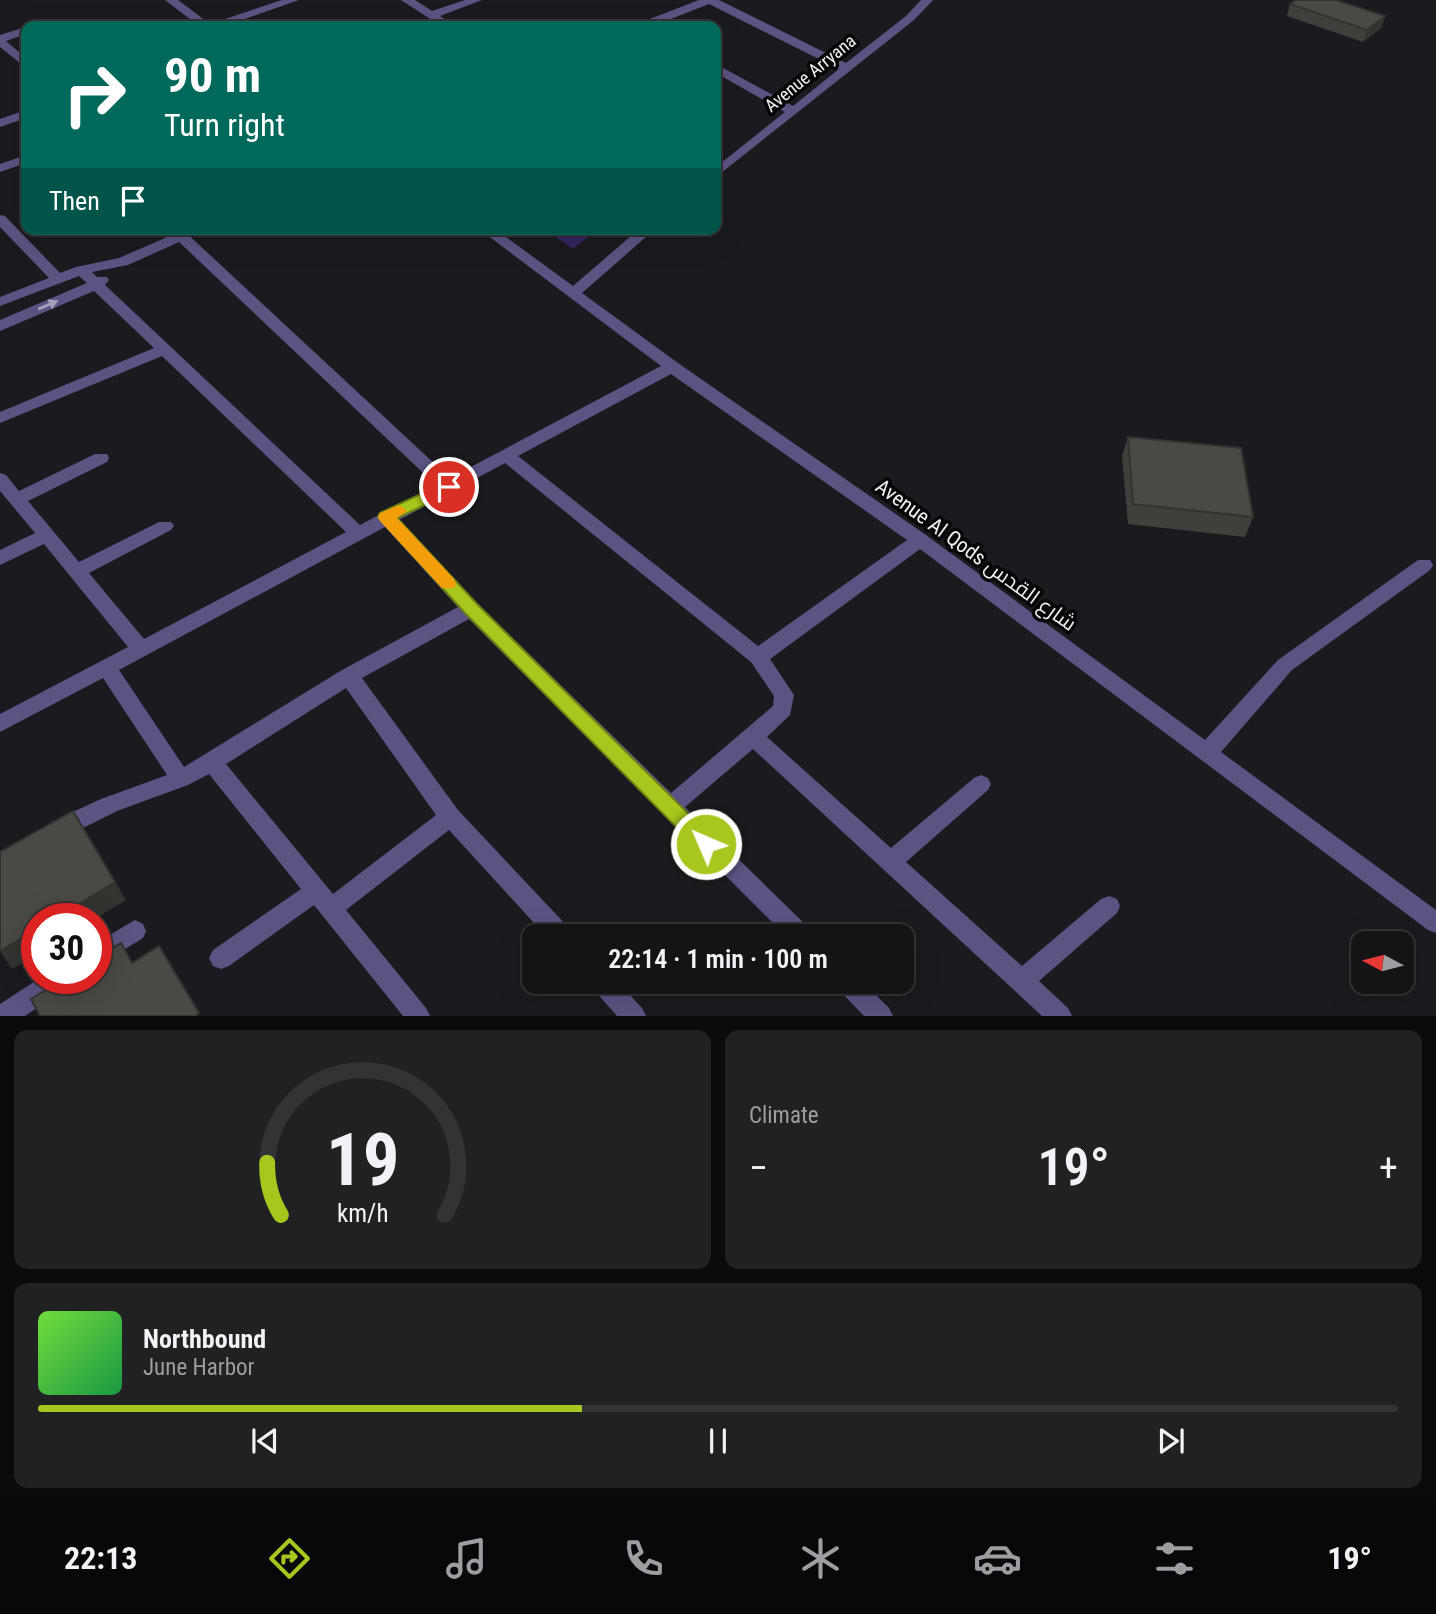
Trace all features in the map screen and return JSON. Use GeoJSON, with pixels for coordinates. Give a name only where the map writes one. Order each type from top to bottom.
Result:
{"type":"FeatureCollection","features":[{"type":"Feature","properties":{"kind":"street"},"geometry":{"type":"LineString","coordinates":[[171,0],[199,21]]}},
{"type":"Feature","properties":{"kind":"street"},"geometry":{"type":"LineString","coordinates":[[229,21],[293,0]]}},
{"type":"Feature","properties":{"kind":"street"},"geometry":{"type":"LineString","coordinates":[[407,0],[441,21]]}},
{"type":"Feature","properties":{"kind":"street"},"geometry":{"type":"LineString","coordinates":[[431,15],[476,0]]}},
{"type":"Feature","properties":{"kind":"street"},"geometry":{"type":"LineString","coordinates":[[654,21],[709,0],[847,68]]}},
{"type":"Feature","properties":{"kind":"street"},"geometry":{"type":"LineString","coordinates":[[727,8],[746,0]]}},
{"type":"Feature","properties":{"kind":"street","name":"Avenue Arryana"},"geometry":{"type":"LineString","coordinates":[[721,169],[910,18],[927,0]]}},
{"type":"Feature","properties":{"kind":"street"},"geometry":{"type":"LineString","coordinates":[[21,32],[0,40],[21,60]]}},
{"type":"Feature","properties":{"kind":"street"},"geometry":{"type":"LineString","coordinates":[[0,58],[14,54]]}},
{"type":"Feature","properties":{"kind":"street"},"geometry":{"type":"LineString","coordinates":[[721,71],[793,111]]}},
{"type":"Feature","properties":{"kind":"street"},"geometry":{"type":"LineString","coordinates":[[0,123],[21,116]]}},
{"type":"Feature","properties":{"kind":"street"},"geometry":{"type":"LineString","coordinates":[[0,168],[21,161]]}},
{"type":"Feature","properties":{"kind":"street"},"geometry":{"type":"LineString","coordinates":[[3,227],[58,278]]}},
{"type":"Feature","properties":{"kind":"street"},"geometry":{"type":"LineString","coordinates":[[0,326],[95,285],[122,262],[173,235]]}},
{"type":"Feature","properties":{"kind":"street"},"geometry":{"type":"LineString","coordinates":[[179,235],[449,487]]}},
{"type":"Feature","properties":{"kind":"street","name":"Avenue Al Qods شارع القدس"},"geometry":{"type":"LineString","coordinates":[[494,235],[671,367],[920,540],[1436,923]]}},
{"type":"Feature","properties":{"kind":"street"},"geometry":{"type":"LineString","coordinates":[[574,293],[641,235]]}},
{"type":"Feature","properties":{"kind":"street"},"geometry":{"type":"LineString","coordinates":[[0,302],[81,270],[122,262]]}},
{"type":"Feature","properties":{"kind":"street"},"geometry":{"type":"LineString","coordinates":[[81,270],[357,532]]}},
{"type":"Feature","properties":{"kind":"street"},"geometry":{"type":"LineString","coordinates":[[0,418],[164,349]]}},
{"type":"Feature","properties":{"kind":"street"},"geometry":{"type":"LineString","coordinates":[[0,724],[671,367]]}},
{"type":"Feature","properties":{"kind":"street"},"geometry":{"type":"LineString","coordinates":[[507,456],[758,657],[776,680],[785,703],[783,709],[669,807]]}},
{"type":"Feature","properties":{"kind":"street"},"geometry":{"type":"LineString","coordinates":[[16,499],[101,458]]}},
{"type":"Feature","properties":{"kind":"street"},"geometry":{"type":"LineString","coordinates":[[0,479],[141,649]]}},
{"type":"Feature","properties":{"kind":"street"},"geometry":{"type":"LineString","coordinates":[[386,517],[471,609],[789,924]]}},
{"type":"Feature","properties":{"kind":"street"},"geometry":{"type":"LineString","coordinates":[[77,571],[165,526]]}},
{"type":"Feature","properties":{"kind":"street"},"geometry":{"type":"LineString","coordinates":[[0,558],[46,535]]}},
{"type":"Feature","properties":{"kind":"street"},"geometry":{"type":"LineString","coordinates":[[758,657],[920,540]]}},
{"type":"Feature","properties":{"kind":"street"},"geometry":{"type":"LineString","coordinates":[[1206,754],[1285,665],[1424,565]]}},
{"type":"Feature","properties":{"kind":"street"},"geometry":{"type":"LineString","coordinates":[[42,838],[109,805],[181,779],[349,676],[471,609]]}},
{"type":"Feature","properties":{"kind":"street"},"geometry":{"type":"LineString","coordinates":[[106,667],[181,779]]}},
{"type":"Feature","properties":{"kind":"street"},"geometry":{"type":"LineString","coordinates":[[349,676],[450,817],[550,924]]}},
{"type":"Feature","properties":{"kind":"street"},"geometry":{"type":"LineString","coordinates":[[753,737],[1060,1016]]}},
{"type":"Feature","properties":{"kind":"street"},"geometry":{"type":"LineString","coordinates":[[212,762],[417,1015]]}},
{"type":"Feature","properties":{"kind":"street"},"geometry":{"type":"LineString","coordinates":[[890,862],[981,784]]}},
{"type":"Feature","properties":{"kind":"street"},"geometry":{"type":"LineString","coordinates":[[331,909],[450,817]]}},
{"type":"Feature","properties":{"kind":"street"},"geometry":{"type":"LineString","coordinates":[[221,958],[316,891]]}},
{"type":"Feature","properties":{"kind":"street"},"geometry":{"type":"LineString","coordinates":[[1022,981],[1109,906]]}},
{"type":"Feature","properties":{"kind":"street"},"geometry":{"type":"LineString","coordinates":[[112,946],[135,931]]}},
{"type":"Feature","properties":{"kind":"street"},"geometry":{"type":"LineString","coordinates":[[3,1016],[37,994]]}},
{"type":"Feature","properties":{"kind":"street"},"geometry":{"type":"LineString","coordinates":[[613,994],[634,1016]]}},
{"type":"Feature","properties":{"kind":"street"},"geometry":{"type":"LineString","coordinates":[[859,994],[881,1016]]}},
{"type":"Feature","properties":{"kind":"shaded area"},"geometry":{"type":"Polygon","coordinates":[[[553,235],[590,235],[573,249],[553,235]]]}},
{"type":"Feature","properties":{"kind":"building"},"geometry":{"type":"Polygon","coordinates":[[[1296,0],[1336,0],[1385,16],[1367,30],[1290,4],[1296,0]]]}},
{"type":"Feature","properties":{"kind":"building"},"geometry":{"type":"Polygon","coordinates":[[[1128,437],[1241,448],[1253,517],[1133,504],[1128,437]]]}},
{"type":"Feature","properties":{"kind":"building"},"geometry":{"type":"Polygon","coordinates":[[[73,811],[115,882],[80,903],[21,903],[21,939],[0,951],[0,852],[73,811]]]}},
{"type":"Feature","properties":{"kind":"building"},"geometry":{"type":"Polygon","coordinates":[[[121,943],[132,963],[159,946],[199,1013],[195,1016],[40,1016],[31,999],[39,994],[112,994],[112,948],[121,943]]]}},
{"type":"Feature","properties":{"kind":"slow traffic"},"geometry":{"type":"LineString","coordinates":[[399,511],[386,517],[448,584]]}},
{"type":"Feature","properties":{"kind":"route"},"geometry":{"type":"LineString","coordinates":[[449,487],[386,517],[471,609],[706,844]]}}]}
